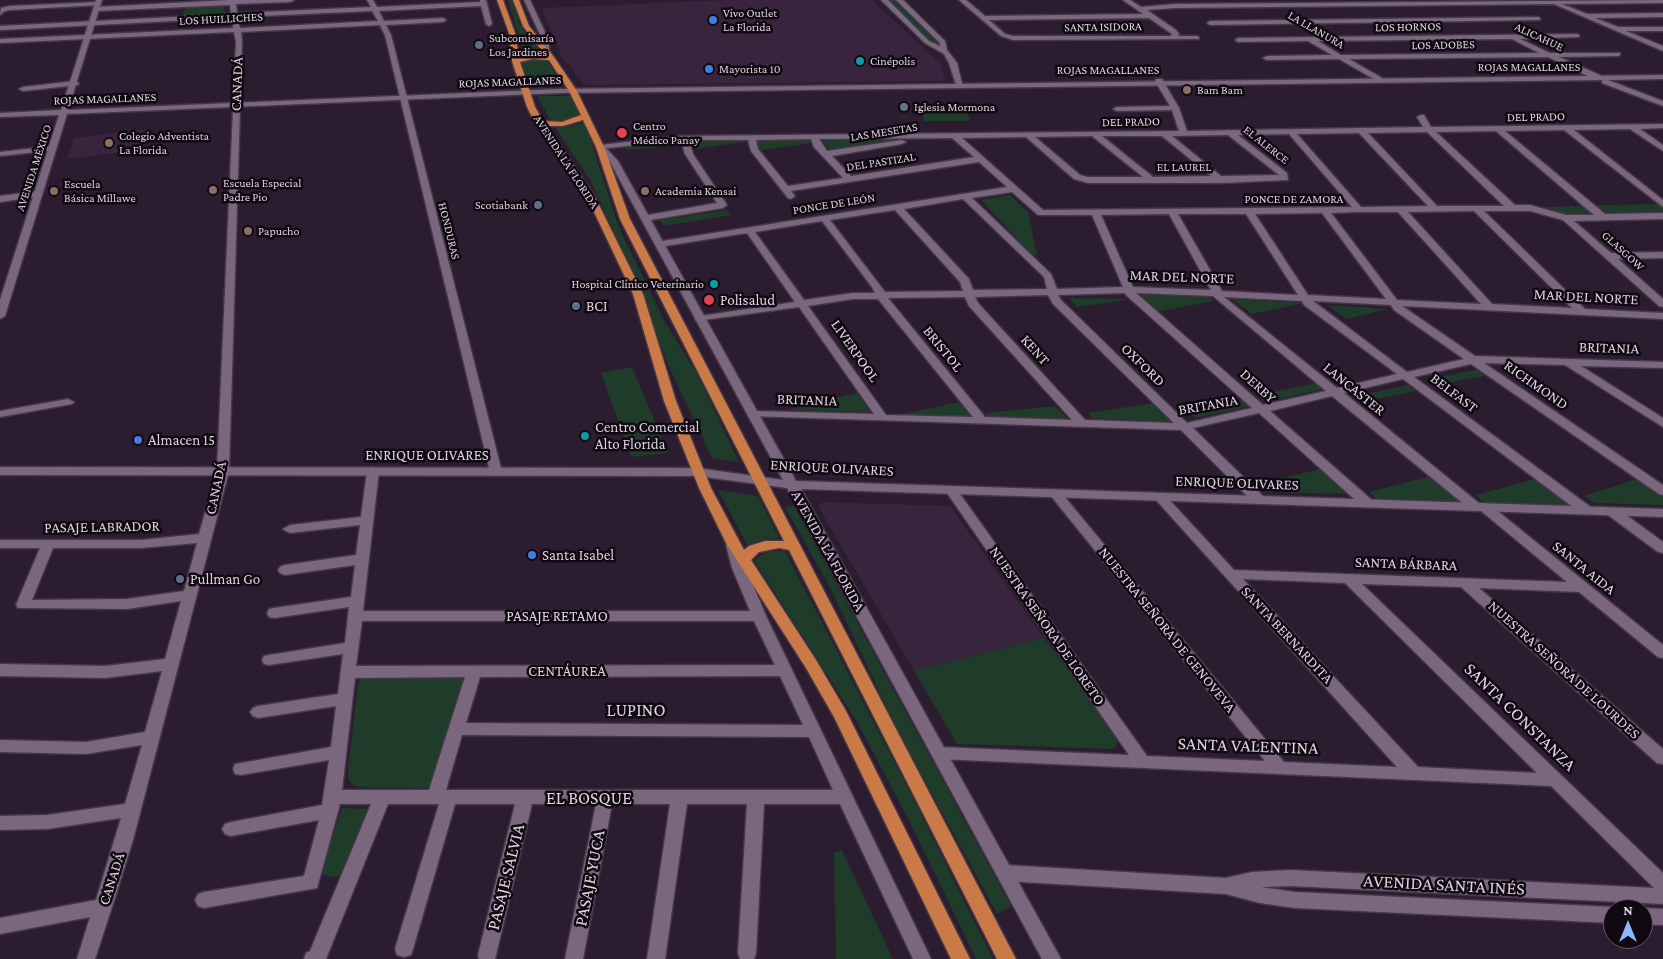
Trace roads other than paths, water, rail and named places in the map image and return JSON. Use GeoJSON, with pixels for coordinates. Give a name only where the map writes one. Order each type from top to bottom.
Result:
{"type":"FeatureCollection","features":[{"type":"Feature","properties":{"kind":"main road","name":"AVENIDA LA FLORIDA"},"geometry":{"type":"LineString","coordinates":[[500,0],[512,33],[516,61],[525,92],[539,123],[590,195],[634,285],[645,314],[663,379],[698,472],[742,559],[811,664],[841,715],[961,959]]}},
{"type":"Feature","properties":{"kind":"main road","name":"AVENIDA LA FLORIDA"},"geometry":{"type":"LineString","coordinates":[[516,0],[526,26],[549,55],[573,91],[586,116],[600,147],[625,220],[1007,959]]}},
{"type":"Feature","properties":{"kind":"main road"},"geometry":{"type":"LineString","coordinates":[[516,61],[533,56],[549,55]]}},
{"type":"Feature","properties":{"kind":"main road"},"geometry":{"type":"LineString","coordinates":[[539,123],[567,123],[586,116]]}},
{"type":"Feature","properties":{"kind":"main road"},"geometry":{"type":"LineString","coordinates":[[742,559],[754,548],[765,545],[776,544],[794,547]]}},
{"type":"Feature","properties":{"kind":"street"},"geometry":{"type":"LineString","coordinates":[[2,12],[97,6],[291,0]]}},
{"type":"Feature","properties":{"kind":"street","name":"HONDURAS"},"geometry":{"type":"LineString","coordinates":[[370,0],[387,32],[496,472]]}},
{"type":"Feature","properties":{"kind":"street","name":"AVENIDA LA FLORIDA"},"geometry":{"type":"LineString","coordinates":[[528,0],[546,41],[549,55]]}},
{"type":"Feature","properties":{"kind":"street"},"geometry":{"type":"LineString","coordinates":[[884,0],[927,42],[944,50],[952,59],[960,85]]}},
{"type":"Feature","properties":{"kind":"street"},"geometry":{"type":"LineString","coordinates":[[899,0],[943,42],[944,50]]}},
{"type":"Feature","properties":{"kind":"street"},"geometry":{"type":"LineString","coordinates":[[962,0],[983,18],[1150,16]]}},
{"type":"Feature","properties":{"kind":"street"},"geometry":{"type":"LineString","coordinates":[[1126,0],[1174,32],[1174,36]]}},
{"type":"Feature","properties":{"kind":"street","name":"LA LLANURA"},"geometry":{"type":"LineString","coordinates":[[1242,0],[1377,80]]}},
{"type":"Feature","properties":{"kind":"street","name":"ALICAHUE"},"geometry":{"type":"LineString","coordinates":[[1434,0],[1599,78],[1663,104]]}},
{"type":"Feature","properties":{"kind":"street","name":"CANADÁ"},"geometry":{"type":"LineString","coordinates":[[86,959],[132,810],[223,471],[237,105],[237,30],[232,1]]}},
{"type":"Feature","properties":{"kind":"street"},"geometry":{"type":"LineString","coordinates":[[1140,9],[1550,1],[1663,1]]}},
{"type":"Feature","properties":{"kind":"street"},"geometry":{"type":"LineString","coordinates":[[1550,1],[1663,49]]}},
{"type":"Feature","properties":{"kind":"street"},"geometry":{"type":"LineString","coordinates":[[0,28],[483,2],[489,24]]}},
{"type":"Feature","properties":{"kind":"street","name":"AVENIDA MÉXICO"},"geometry":{"type":"LineString","coordinates":[[0,316],[75,83],[97,6]]}},
{"type":"Feature","properties":{"kind":"street"},"geometry":{"type":"LineString","coordinates":[[1584,16],[1663,15]]}},
{"type":"Feature","properties":{"kind":"street","name":"SANTA ISIDORA"},"geometry":{"type":"LineString","coordinates":[[983,18],[1010,38],[1174,36],[1197,38]]}},
{"type":"Feature","properties":{"kind":"street"},"geometry":{"type":"LineString","coordinates":[[1210,23],[1538,19]]}},
{"type":"Feature","properties":{"kind":"street","name":"LOS HUILLICHES"},"geometry":{"type":"LineString","coordinates":[[0,41],[443,20]]}},
{"type":"Feature","properties":{"kind":"street"},"geometry":{"type":"LineString","coordinates":[[1616,29],[1663,29]]}},
{"type":"Feature","properties":{"kind":"street","name":"LOS HORNOS"},"geometry":{"type":"LineString","coordinates":[[1238,40],[1578,36]]}},
{"type":"Feature","properties":{"kind":"street"},"geometry":{"type":"LineString","coordinates":[[1648,43],[1663,43]]}},
{"type":"Feature","properties":{"kind":"street","name":"LOS ADOBES"},"geometry":{"type":"LineString","coordinates":[[1267,58],[1618,54]]}},
{"type":"Feature","properties":{"kind":"street","name":"ROJAS MAGALLANES"},"geometry":{"type":"LineString","coordinates":[[0,115],[525,92],[1160,82],[1663,77]]}},
{"type":"Feature","properties":{"kind":"street"},"geometry":{"type":"LineString","coordinates":[[1160,82],[1175,108],[1183,132]]}},
{"type":"Feature","properties":{"kind":"street"},"geometry":{"type":"LineString","coordinates":[[23,89],[75,83]]}},
{"type":"Feature","properties":{"kind":"street"},"geometry":{"type":"LineString","coordinates":[[1117,109],[1175,108]]}},
{"type":"Feature","properties":{"kind":"street"},"geometry":{"type":"LineString","coordinates":[[1421,117],[1429,130],[1512,208]]}},
{"type":"Feature","properties":{"kind":"street"},"geometry":{"type":"LineString","coordinates":[[1631,126],[1663,149]]}},
{"type":"Feature","properties":{"kind":"street","name":"DEL PRADO"},"geometry":{"type":"LineString","coordinates":[[600,147],[684,138],[1663,126]]}},
{"type":"Feature","properties":{"kind":"street"},"geometry":{"type":"LineString","coordinates":[[1565,127],[1663,204]]}},
{"type":"Feature","properties":{"kind":"street"},"geometry":{"type":"LineString","coordinates":[[1498,128],[1602,217]]}},
{"type":"Feature","properties":{"kind":"street"},"geometry":{"type":"LineString","coordinates":[[1361,131],[1436,210]]}},
{"type":"Feature","properties":{"kind":"street"},"geometry":{"type":"LineString","coordinates":[[1164,132],[1221,180]]}},
{"type":"Feature","properties":{"kind":"street","name":"EL ALERCE"},"geometry":{"type":"LineString","coordinates":[[1229,132],[1284,175],[1284,178]]}},
{"type":"Feature","properties":{"kind":"street"},"geometry":{"type":"LineString","coordinates":[[1292,132],[1360,211]]}},
{"type":"Feature","properties":{"kind":"street"},"geometry":{"type":"LineString","coordinates":[[1093,133],[1152,180]]}},
{"type":"Feature","properties":{"kind":"street","name":"EL LAUREL"},"geometry":{"type":"LineString","coordinates":[[1027,134],[1083,180],[1284,178]]}},
{"type":"Feature","properties":{"kind":"street","name":"PONCE DE ZAMORA"},"geometry":{"type":"LineString","coordinates":[[950,135],[980,159],[1040,213],[1534,208],[1566,218],[1663,216]]}},
{"type":"Feature","properties":{"kind":"street","name":"LAS MESETAS"},"geometry":{"type":"LineString","coordinates":[[826,154],[950,135]]}},
{"type":"Feature","properties":{"kind":"street"},"geometry":{"type":"LineString","coordinates":[[814,136],[816,143],[849,179]]}},
{"type":"Feature","properties":{"kind":"street","name":"DEL PASTIZAL"},"geometry":{"type":"LineString","coordinates":[[751,137],[754,149],[788,192],[849,179],[980,159]]}},
{"type":"Feature","properties":{"kind":"street"},"geometry":{"type":"LineString","coordinates":[[645,218],[723,205],[689,154],[684,138]]}},
{"type":"Feature","properties":{"kind":"street","name":"AVENIDA LA FLORIDA"},"geometry":{"type":"LineString","coordinates":[[600,147],[614,162],[1052,959]]}},
{"type":"Feature","properties":{"kind":"street"},"geometry":{"type":"LineString","coordinates":[[0,154],[53,148]]}},
{"type":"Feature","properties":{"kind":"street","name":"PONCE DE LEÓN"},"geometry":{"type":"LineString","coordinates":[[659,244],[1013,189]]}},
{"type":"Feature","properties":{"kind":"street"},"geometry":{"type":"LineString","coordinates":[[0,199],[39,194]]}},
{"type":"Feature","properties":{"kind":"street","name":"OXFORD"},"geometry":{"type":"LineString","coordinates":[[965,196],[1048,276],[1057,302],[1259,500]]}},
{"type":"Feature","properties":{"kind":"street","name":"KENT"},"geometry":{"type":"LineString","coordinates":[[897,207],[962,278],[973,304],[1082,424]]}},
{"type":"Feature","properties":{"kind":"street"},"geometry":{"type":"LineString","coordinates":[[1476,209],[1581,312]]}},
{"type":"Feature","properties":{"kind":"street"},"geometry":{"type":"LineString","coordinates":[[1401,210],[1489,307]]}},
{"type":"Feature","properties":{"kind":"street","name":"RICHMOND"},"geometry":{"type":"LineString","coordinates":[[1325,211],[1402,311],[1663,491]]}},
{"type":"Feature","properties":{"kind":"street","name":"LANCASTER"},"geometry":{"type":"LineString","coordinates":[[1172,212],[1218,293],[1220,300],[1480,507]]}},
{"type":"Feature","properties":{"kind":"street","name":"BELFAST"},"geometry":{"type":"LineString","coordinates":[[1249,212],[1306,297],[1308,303],[1586,511]]}},
{"type":"Feature","properties":{"kind":"street"},"geometry":{"type":"LineString","coordinates":[[1096,213],[1128,290]]}},
{"type":"Feature","properties":{"kind":"street","name":"BRISTOL"},"geometry":{"type":"LineString","coordinates":[[824,218],[877,286],[882,296],[982,421]]}},
{"type":"Feature","properties":{"kind":"street","name":"GLASGOW"},"geometry":{"type":"LineString","coordinates":[[1566,218],[1661,300]]}},
{"type":"Feature","properties":{"kind":"street","name":"LIVERPOOL"},"geometry":{"type":"LineString","coordinates":[[749,230],[883,418]]}},
{"type":"Feature","properties":{"kind":"street"},"geometry":{"type":"LineString","coordinates":[[1610,256],[1663,255]]}},
{"type":"Feature","properties":{"kind":"street","name":"MAR DEL NORTE"},"geometry":{"type":"LineString","coordinates":[[700,319],[843,297],[1128,290],[1306,297],[1663,316]]}},
{"type":"Feature","properties":{"kind":"street","name":"DERBY"},"geometry":{"type":"LineString","coordinates":[[1128,290],[1368,504]]}},
{"type":"Feature","properties":{"kind":"street","name":"BRITANIA"},"geometry":{"type":"LineString","coordinates":[[753,414],[1184,426],[1262,410],[1473,360],[1663,365]]}},
{"type":"Feature","properties":{"kind":"street"},"geometry":{"type":"LineString","coordinates":[[1567,362],[1663,423]]}},
{"type":"Feature","properties":{"kind":"street"},"geometry":{"type":"LineString","coordinates":[[0,414],[68,402]]}},
{"type":"Feature","properties":{"kind":"street","name":"ENRIQUE OLIVARES"},"geometry":{"type":"LineString","coordinates":[[0,471],[698,472],[792,485],[1663,513]]}},
{"type":"Feature","properties":{"kind":"street"},"geometry":{"type":"LineString","coordinates":[[204,900],[312,883],[331,804],[339,752],[373,471]]}},
{"type":"Feature","properties":{"kind":"street","name":"NUESTRA SEÑORA DE LORETO"},"geometry":{"type":"LineString","coordinates":[[951,490],[1143,762]]}},
{"type":"Feature","properties":{"kind":"street","name":"NUESTRA SEÑORA DE GENOVEVA"},"geometry":{"type":"LineString","coordinates":[[1055,493],[1280,768]]}},
{"type":"Feature","properties":{"kind":"street","name":"SANTA BERNARDITA"},"geometry":{"type":"LineString","coordinates":[[1160,497],[1414,774]]}},
{"type":"Feature","properties":{"kind":"street","name":"SANTA AIDA"},"geometry":{"type":"LineString","coordinates":[[1480,507],[1663,653]]}},
{"type":"Feature","properties":{"kind":"street"},"geometry":{"type":"LineString","coordinates":[[1613,512],[1663,549]]}},
{"type":"Feature","properties":{"kind":"street"},"geometry":{"type":"LineString","coordinates":[[290,529],[367,520]]}},
{"type":"Feature","properties":{"kind":"street","name":"PASAJE LABRADOR"},"geometry":{"type":"LineString","coordinates":[[0,544],[141,544],[205,538]]}},
{"type":"Feature","properties":{"kind":"street","name":"AVENIDA LA FLORIDA"},"geometry":{"type":"LineString","coordinates":[[733,543],[739,568],[759,616],[922,959]]}},
{"type":"Feature","properties":{"kind":"street"},"geometry":{"type":"LineString","coordinates":[[48,544],[23,605],[127,604],[190,596]]}},
{"type":"Feature","properties":{"kind":"street"},"geometry":{"type":"LineString","coordinates":[[285,570],[362,559]]}},
{"type":"Feature","properties":{"kind":"street","name":"SANTA BÁRBARA"},"geometry":{"type":"LineString","coordinates":[[1230,574],[1581,587]]}},
{"type":"Feature","properties":{"kind":"street","name":"SANTA CONSTANZA"},"geometry":{"type":"LineString","coordinates":[[1348,578],[1663,885]]}},
{"type":"Feature","properties":{"kind":"street","name":"NUESTRA SEÑORA DE LOURDES"},"geometry":{"type":"LineString","coordinates":[[1464,582],[1663,758]]}},
{"type":"Feature","properties":{"kind":"street"},"geometry":{"type":"LineString","coordinates":[[274,613],[357,601]]}},
{"type":"Feature","properties":{"kind":"street","name":"PASAJE RETAMO"},"geometry":{"type":"LineString","coordinates":[[355,616],[759,616]]}},
{"type":"Feature","properties":{"kind":"street"},"geometry":{"type":"LineString","coordinates":[[269,660],[352,647]]}},
{"type":"Feature","properties":{"kind":"street"},"geometry":{"type":"LineString","coordinates":[[0,670],[105,672],[171,664]]}},
{"type":"Feature","properties":{"kind":"street","name":"CENTÁUREA"},"geometry":{"type":"LineString","coordinates":[[349,672],[785,670]]}},
{"type":"Feature","properties":{"kind":"street"},"geometry":{"type":"LineString","coordinates":[[404,949],[442,798],[457,729],[474,672]]}},
{"type":"Feature","properties":{"kind":"street"},"geometry":{"type":"LineString","coordinates":[[258,712],[345,699]]}},
{"type":"Feature","properties":{"kind":"street","name":"LUPINO"},"geometry":{"type":"LineString","coordinates":[[457,729],[815,731]]}},
{"type":"Feature","properties":{"kind":"street"},"geometry":{"type":"LineString","coordinates":[[0,746],[86,748],[151,737]]}},
{"type":"Feature","properties":{"kind":"street"},"geometry":{"type":"LineString","coordinates":[[241,768],[339,752]]}},
{"type":"Feature","properties":{"kind":"street","name":"SANTA VALENTINA"},"geometry":{"type":"LineString","coordinates":[[939,752],[1555,780]]}},
{"type":"Feature","properties":{"kind":"street"},"geometry":{"type":"LineString","coordinates":[[315,959],[382,797]]}},
{"type":"Feature","properties":{"kind":"street","name":"EL BOSQUE"},"geometry":{"type":"LineString","coordinates":[[231,829],[331,804],[382,797],[845,797]]}},
{"type":"Feature","properties":{"kind":"street","name":"PASAJE SALVIA"},"geometry":{"type":"LineString","coordinates":[[487,955],[525,798]]}},
{"type":"Feature","properties":{"kind":"street","name":"PASAJE YUCA"},"geometry":{"type":"LineString","coordinates":[[574,959],[605,798]]}},
{"type":"Feature","properties":{"kind":"street"},"geometry":{"type":"LineString","coordinates":[[656,959],[678,798]]}},
{"type":"Feature","properties":{"kind":"street"},"geometry":{"type":"LineString","coordinates":[[747,953],[756,798]]}},
{"type":"Feature","properties":{"kind":"street"},"geometry":{"type":"LineString","coordinates":[[0,823],[47,822],[132,810]]}},
{"type":"Feature","properties":{"kind":"street","name":"AVENIDA SANTA INÉS"},"geometry":{"type":"LineString","coordinates":[[1005,873],[1226,886],[1260,895],[1295,900],[1603,915]]}},
{"type":"Feature","properties":{"kind":"street","name":"AVENIDA SANTA INÉS"},"geometry":{"type":"LineString","coordinates":[[1226,886],[1252,880],[1290,878],[1663,896]]}},
{"type":"Feature","properties":{"kind":"street"},"geometry":{"type":"LineString","coordinates":[[0,926],[103,907]]}},
{"type":"Feature","properties":{"kind":"place","name":"Vivo Outlet La Florida"},"geometry":{"type":"Point","coordinates":[713,20]}},
{"type":"Feature","properties":{"kind":"place","name":"Subcomisaría Los Jardines"},"geometry":{"type":"Point","coordinates":[479,45]}},
{"type":"Feature","properties":{"kind":"place","name":"Cinépolis"},"geometry":{"type":"Point","coordinates":[860,61]}},
{"type":"Feature","properties":{"kind":"place","name":"Mayorista 10"},"geometry":{"type":"Point","coordinates":[709,69]}},
{"type":"Feature","properties":{"kind":"place","name":"Bam Bam"},"geometry":{"type":"Point","coordinates":[1187,90]}},
{"type":"Feature","properties":{"kind":"place","name":"Iglesia Mormona"},"geometry":{"type":"Point","coordinates":[904,107]}},
{"type":"Feature","properties":{"kind":"place","name":"Centro Médico Panay"},"geometry":{"type":"Point","coordinates":[622,133]}},
{"type":"Feature","properties":{"kind":"place","name":"Colegio Adventista La Florida"},"geometry":{"type":"Point","coordinates":[109,143]}},
{"type":"Feature","properties":{"kind":"place","name":"Escuela Especial Padre Pio"},"geometry":{"type":"Point","coordinates":[213,190]}},
{"type":"Feature","properties":{"kind":"place","name":"Escuela Básica Millawe"},"geometry":{"type":"Point","coordinates":[54,191]}},
{"type":"Feature","properties":{"kind":"place","name":"Academia Kensai"},"geometry":{"type":"Point","coordinates":[645,191]}},
{"type":"Feature","properties":{"kind":"place","name":"Scotiabank"},"geometry":{"type":"Point","coordinates":[538,205]}},
{"type":"Feature","properties":{"kind":"place","name":"Papucho"},"geometry":{"type":"Point","coordinates":[248,231]}},
{"type":"Feature","properties":{"kind":"place","name":"Hospital Clinico Veterinario"},"geometry":{"type":"Point","coordinates":[714,284]}},
{"type":"Feature","properties":{"kind":"place","name":"Polisalud"},"geometry":{"type":"Point","coordinates":[709,300]}},
{"type":"Feature","properties":{"kind":"place","name":"BCI"},"geometry":{"type":"Point","coordinates":[576,306]}},
{"type":"Feature","properties":{"kind":"place","name":"Centro Comercial Alto Florida"},"geometry":{"type":"Point","coordinates":[585,436]}},
{"type":"Feature","properties":{"kind":"place","name":"Almacen 15"},"geometry":{"type":"Point","coordinates":[138,440]}},
{"type":"Feature","properties":{"kind":"place","name":"Santa Isabel"},"geometry":{"type":"Point","coordinates":[532,555]}},
{"type":"Feature","properties":{"kind":"place","name":"Pullman Go"},"geometry":{"type":"Point","coordinates":[180,579]}}]}
